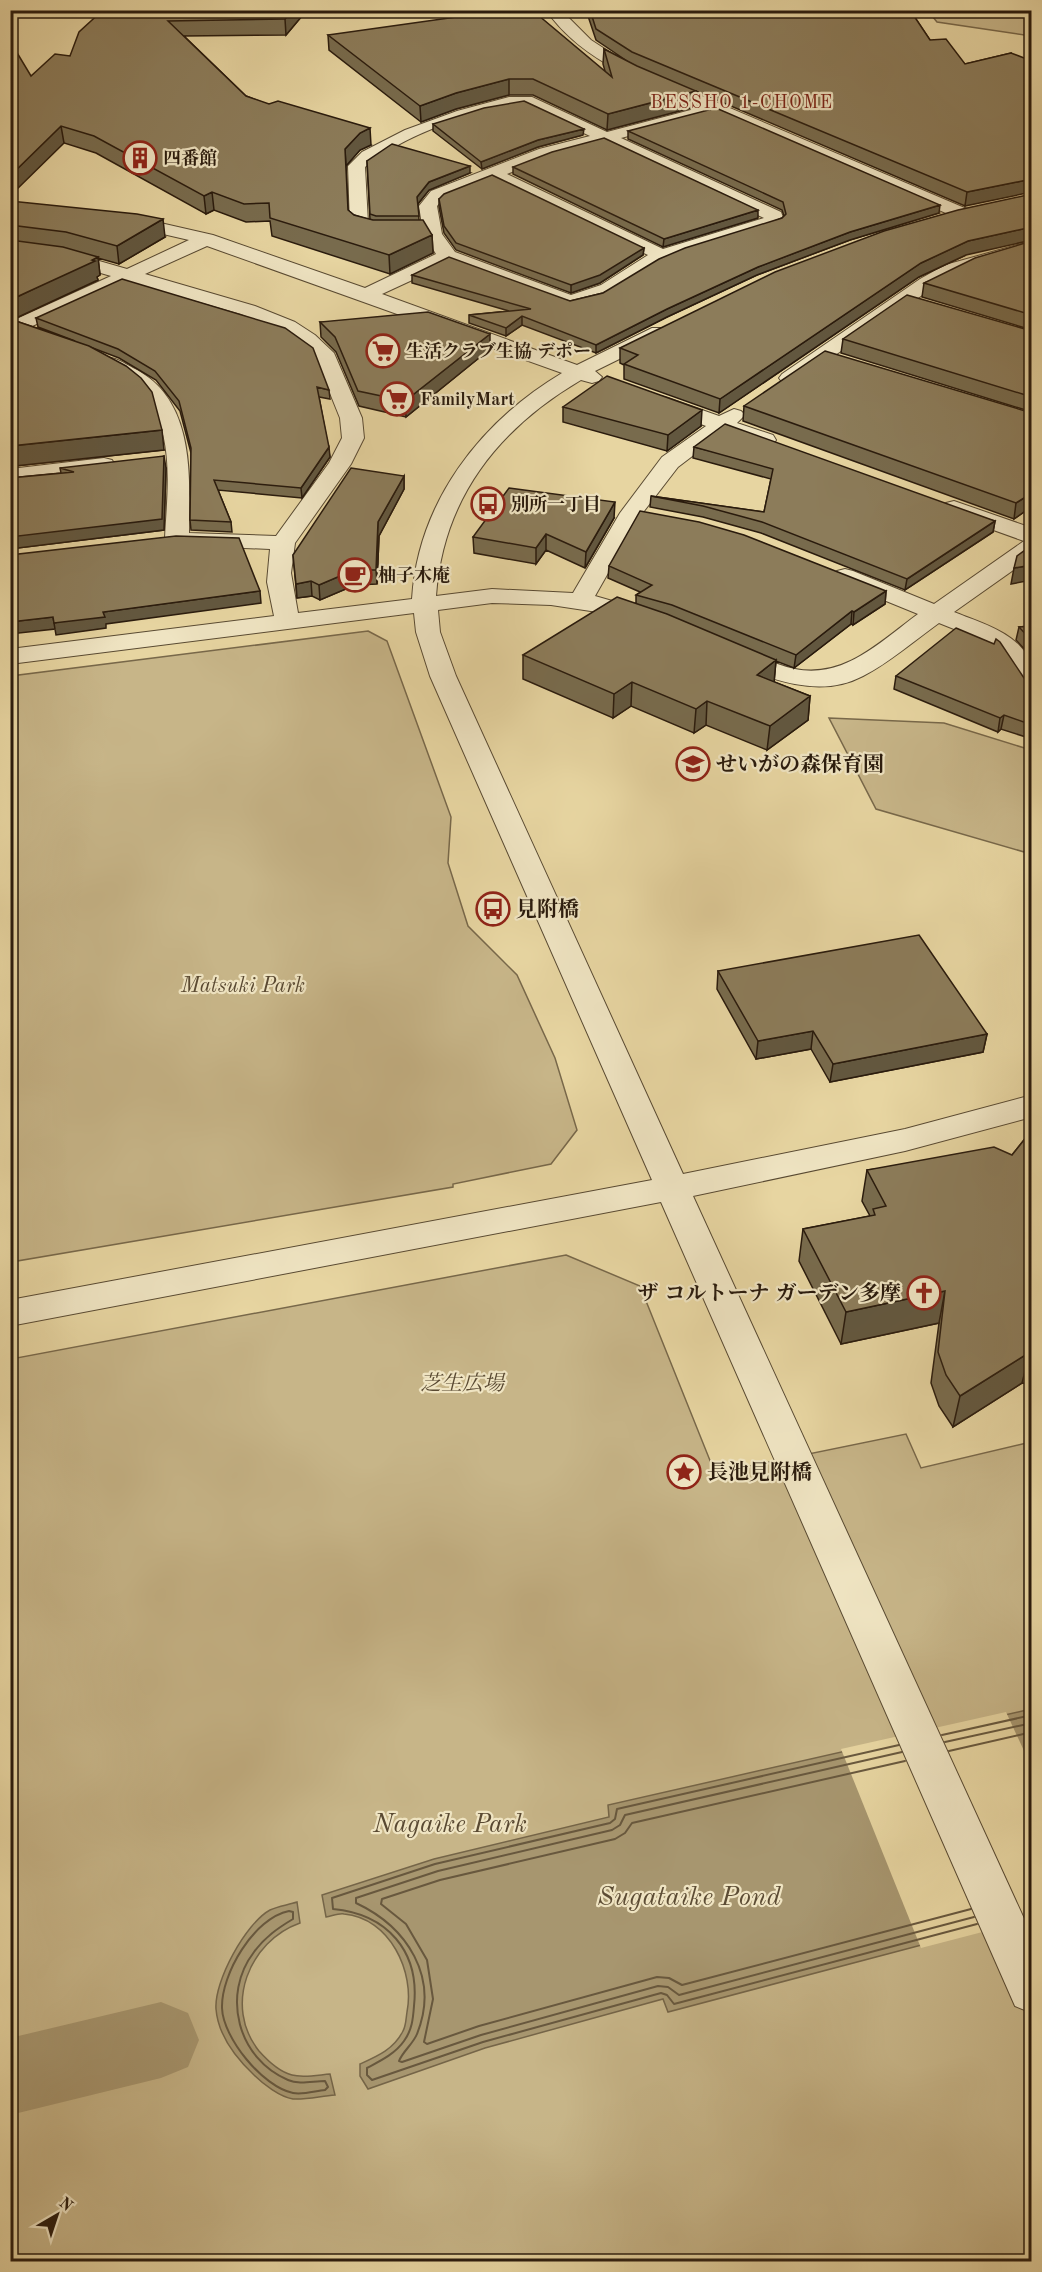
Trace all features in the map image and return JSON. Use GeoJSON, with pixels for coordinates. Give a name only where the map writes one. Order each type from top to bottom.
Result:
{"type":"FeatureCollection","features":[{"type":"Feature","properties":{"kind":"street"},"geometry":{"type":"LineString","coordinates":[[553,10],[571,33],[626,69],[972,211],[930,222]]}},
{"type":"Feature","properties":{"kind":"street"},"geometry":{"type":"LineString","coordinates":[[432,230],[374,231],[358,226],[354,172],[356,166],[362,159],[378,149],[423,130],[486,106],[526,99],[605,136],[775,216],[775,220],[662,255],[625,280],[586,300],[569,301],[448,256],[435,243],[428,206],[437,195],[460,184],[494,174],[545,153],[605,136],[718,108]]}},
{"type":"Feature","properties":{"kind":"street"},"geometry":{"type":"LineString","coordinates":[[494,174],[662,255]]}},
{"type":"Feature","properties":{"kind":"street"},"geometry":{"type":"LineString","coordinates":[[104,216],[207,239],[609,383]]}},
{"type":"Feature","properties":{"kind":"street"},"geometry":{"type":"LineString","coordinates":[[13,328],[207,239]]}},
{"type":"Feature","properties":{"kind":"street"},"geometry":{"type":"LineString","coordinates":[[776,387],[952,269],[1032,246]]}},
{"type":"Feature","properties":{"kind":"street"},"geometry":{"type":"LineString","coordinates":[[10,249],[68,258],[129,274],[270,318],[308,339],[324,353],[351,418],[352,438],[340,464],[282,543],[277,578],[287,620]]}},
{"type":"Feature","properties":{"kind":"street"},"geometry":{"type":"LineString","coordinates":[[1007,253],[1032,264]]}},
{"type":"Feature","properties":{"kind":"street"},"geometry":{"type":"LineString","coordinates":[[366,295],[448,256]]}},
{"type":"Feature","properties":{"kind":"street"},"geometry":{"type":"LineString","coordinates":[[903,300],[925,306]]}},
{"type":"Feature","properties":{"kind":"street"},"geometry":{"type":"LineString","coordinates":[[683,320],[579,372],[536,400],[487,447],[455,489],[431,542],[425,603],[428,632],[442,675],[1032,1990]]}},
{"type":"Feature","properties":{"kind":"street"},"geometry":{"type":"LineString","coordinates":[[13,328],[45,338]]}},
{"type":"Feature","properties":{"kind":"street"},"geometry":{"type":"LineString","coordinates":[[89,355],[130,373],[148,386],[167,412],[179,456],[177,538]]}},
{"type":"Feature","properties":{"kind":"street"},"geometry":{"type":"LineString","coordinates":[[821,356],[843,363]]}},
{"type":"Feature","properties":{"kind":"street"},"geometry":{"type":"LineString","coordinates":[[640,394],[786,447]]}},
{"type":"Feature","properties":{"kind":"street"},"geometry":{"type":"LineString","coordinates":[[581,600],[641,515],[670,462],[748,405]]}},
{"type":"Feature","properties":{"kind":"street"},"geometry":{"type":"LineString","coordinates":[[157,459],[179,456]]}},
{"type":"Feature","properties":{"kind":"street"},"geometry":{"type":"LineString","coordinates":[[10,476],[123,463]]}},
{"type":"Feature","properties":{"kind":"street"},"geometry":{"type":"LineString","coordinates":[[939,503],[1032,536]]}},
{"type":"Feature","properties":{"kind":"street"},"geometry":{"type":"LineString","coordinates":[[153,541],[177,538],[282,543]]}},
{"type":"Feature","properties":{"kind":"street"},"geometry":{"type":"LineString","coordinates":[[713,646],[789,678],[829,680],[854,671],[1032,546]]}},
{"type":"Feature","properties":{"kind":"street"},"geometry":{"type":"LineString","coordinates":[[819,566],[983,633],[1008,648],[1032,685]]}},
{"type":"Feature","properties":{"kind":"street"},"geometry":{"type":"LineString","coordinates":[[10,657],[287,620],[492,596],[548,596],[581,600],[626,610],[669,628]]}},
{"type":"Feature","properties":{"kind":"street"},"geometry":{"type":"LineString","coordinates":[[10,1313],[766,1170],[905,1140],[1032,1106]]}},
{"type":"Feature","properties":{"kind":"green space"},"geometry":{"type":"Polygon","coordinates":[[[928,11],[1031,11],[1031,36],[937,22],[928,11]]]}},
{"type":"Feature","properties":{"kind":"green space","name":"Matsuki Park"},"geometry":{"type":"Polygon","coordinates":[[[368,631],[387,641],[451,817],[448,863],[468,926],[517,975],[555,1058],[577,1130],[551,1164],[453,1184],[453,1187],[11,1262],[11,676],[368,631]]]}},
{"type":"Feature","properties":{"kind":"green space"},"geometry":{"type":"Polygon","coordinates":[[[829,718],[944,723],[1031,750],[1031,854],[876,809],[829,718]]]}},
{"type":"Feature","properties":{"kind":"green space","name":"Nagaike Park"},"geometry":{"type":"Polygon","coordinates":[[[566,1255],[640,1286],[715,1473],[906,1434],[921,1468],[1031,1442],[1031,2261],[11,2262],[11,1359],[566,1255]]]}},
{"type":"Feature","properties":{"kind":"water","name":"Sugataike Pond"},"geometry":{"type":"Polygon","coordinates":[[[1031,1709],[1031,1916],[668,2012],[663,1999],[485,2048],[368,2089],[360,2076],[360,2064],[390,2047],[404,2029],[408,1996],[407,1980],[396,1949],[386,1936],[374,1925],[360,1918],[342,1914],[326,1917],[322,1895],[434,1859],[609,1817],[608,1805],[1031,1709]]]}},
{"type":"Feature","properties":{"kind":"water"},"geometry":{"type":"Polygon","coordinates":[[[297,1902],[300,1923],[282,1932],[267,1944],[255,1960],[247,1977],[243,1995],[243,2015],[248,2033],[259,2051],[270,2062],[296,2076],[330,2074],[335,2095],[293,2099],[272,2090],[241,2061],[224,2037],[216,2009],[220,1984],[226,1969],[251,1927],[270,1910],[297,1902]]]}},
{"type":"Feature","properties":{"kind":"pier"},"geometry":{"type":"Polygon","coordinates":[[[1006,1712],[1031,1766],[1032,1919],[921,1948],[841,1749],[1006,1712]]]}},
{"type":"Feature","properties":{"kind":"building"},"geometry":{"type":"Polygon","coordinates":[[[103,10],[293,10],[285,19],[168,21],[246,96],[269,104],[278,101],[370,128],[360,133],[345,149],[348,210],[354,215],[373,220],[423,220],[432,235],[389,255],[270,218],[269,203],[244,204],[212,192],[204,196],[94,136],[61,126],[10,176],[10,41],[31,76],[55,54],[70,56],[79,32],[103,10]]]}},
{"type":"Feature","properties":{"kind":"building"},"geometry":{"type":"Polygon","coordinates":[[[506,10],[532,10],[612,77],[604,49],[696,91],[608,114],[533,79],[509,79],[456,93],[420,106],[328,35],[506,10]]]}},
{"type":"Feature","properties":{"kind":"building"},"geometry":{"type":"Polygon","coordinates":[[[590,10],[910,10],[930,40],[946,39],[965,64],[1011,53],[1032,61],[1032,179],[967,192],[632,52],[596,29],[590,10]]]}},
{"type":"Feature","properties":{"kind":"building"},"geometry":{"type":"Polygon","coordinates":[[[524,101],[584,129],[538,140],[481,162],[433,124],[484,108],[524,101]]]}},
{"type":"Feature","properties":{"kind":"building"},"geometry":{"type":"Polygon","coordinates":[[[716,108],[940,205],[850,232],[758,267],[596,345],[522,316],[506,328],[469,315],[531,309],[412,275],[449,257],[570,301],[603,293],[659,259],[685,248],[782,218],[786,214],[783,202],[628,131],[716,108]]]}},
{"type":"Feature","properties":{"kind":"building"},"geometry":{"type":"Polygon","coordinates":[[[604,138],[758,210],[664,239],[513,167],[552,152],[604,138]]]}},
{"type":"Feature","properties":{"kind":"building"},"geometry":{"type":"Polygon","coordinates":[[[392,144],[470,166],[429,182],[417,197],[419,216],[376,216],[370,214],[367,161],[392,144]]]}},
{"type":"Feature","properties":{"kind":"building"},"geometry":{"type":"Polygon","coordinates":[[[492,175],[644,248],[600,275],[571,285],[456,243],[444,226],[439,199],[444,194],[492,175]]]}},
{"type":"Feature","properties":{"kind":"building"},"geometry":{"type":"Polygon","coordinates":[[[1032,194],[1032,227],[968,241],[921,263],[720,399],[624,364],[638,355],[620,348],[775,272],[884,231],[958,210],[1032,194]]]}},
{"type":"Feature","properties":{"kind":"building"},"geometry":{"type":"Polygon","coordinates":[[[10,201],[137,214],[163,219],[117,246],[66,232],[10,225],[10,201]]]}},
{"type":"Feature","properties":{"kind":"building"},"geometry":{"type":"Polygon","coordinates":[[[10,240],[63,247],[98,257],[92,260],[95,261],[10,300],[10,240]]]}},
{"type":"Feature","properties":{"kind":"building"},"geometry":{"type":"Polygon","coordinates":[[[1032,241],[1032,315],[924,283],[975,258],[1032,241]]]}},
{"type":"Feature","properties":{"kind":"building"},"geometry":{"type":"Polygon","coordinates":[[[122,279],[285,328],[313,348],[329,390],[317,387],[329,447],[301,488],[214,480],[231,522],[190,520],[191,448],[179,401],[155,371],[118,349],[36,318],[122,279]]]}},
{"type":"Feature","properties":{"kind":"building"},"geometry":{"type":"Polygon","coordinates":[[[907,295],[1032,331],[1032,397],[843,339],[907,295]]]}},
{"type":"Feature","properties":{"kind":"building"},"geometry":{"type":"Polygon","coordinates":[[[428,312],[490,334],[405,401],[358,391],[335,337],[320,322],[428,312]]]}},
{"type":"Feature","properties":{"kind":"building"},"geometry":{"type":"Polygon","coordinates":[[[10,319],[89,346],[126,366],[141,378],[152,392],[162,430],[10,446],[10,319]]]}},
{"type":"Feature","properties":{"kind":"building"},"geometry":{"type":"Polygon","coordinates":[[[825,351],[1032,413],[1032,493],[1016,503],[744,406],[825,351]]]}},
{"type":"Feature","properties":{"kind":"building"},"geometry":{"type":"Polygon","coordinates":[[[607,376],[702,410],[668,435],[563,407],[607,376]]]}},
{"type":"Feature","properties":{"kind":"building"},"geometry":{"type":"Polygon","coordinates":[[[725,424],[995,521],[907,579],[762,522],[703,506],[651,496],[764,512],[773,469],[694,447],[725,424]]]}},
{"type":"Feature","properties":{"kind":"building"},"geometry":{"type":"Polygon","coordinates":[[[164,456],[162,519],[10,537],[10,478],[74,472],[60,468],[164,456]]]}},
{"type":"Feature","properties":{"kind":"building"},"geometry":{"type":"Polygon","coordinates":[[[351,468],[404,476],[378,522],[376,570],[354,570],[319,585],[311,581],[296,584],[293,555],[351,468]]]}},
{"type":"Feature","properties":{"kind":"building"},"geometry":{"type":"Polygon","coordinates":[[[509,488],[615,502],[586,552],[546,534],[536,548],[473,537],[509,488]]]}},
{"type":"Feature","properties":{"kind":"building"},"geometry":{"type":"Polygon","coordinates":[[[640,511],[699,522],[744,535],[886,591],[854,612],[852,611],[796,655],[672,605],[636,595],[652,585],[609,566],[640,511]]]}},
{"type":"Feature","properties":{"kind":"building"},"geometry":{"type":"Polygon","coordinates":[[[176,536],[239,538],[260,591],[103,612],[105,617],[54,623],[53,617],[10,622],[10,555],[176,536]]]}},
{"type":"Feature","properties":{"kind":"building"},"geometry":{"type":"Polygon","coordinates":[[[1032,545],[1032,565],[1014,568],[1017,556],[1032,545]]]}},
{"type":"Feature","properties":{"kind":"building"},"geometry":{"type":"Polygon","coordinates":[[[617,597],[667,614],[776,660],[757,675],[810,696],[770,726],[707,701],[696,709],[632,682],[614,694],[523,655],[617,597]]]}},
{"type":"Feature","properties":{"kind":"building"},"geometry":{"type":"Polygon","coordinates":[[[1032,626],[1032,642],[1019,627],[1032,626]]]}},
{"type":"Feature","properties":{"kind":"building"},"geometry":{"type":"Polygon","coordinates":[[[956,628],[994,644],[996,639],[1024,678],[1032,680],[1032,725],[1004,715],[1000,718],[896,676],[956,628]]]}},
{"type":"Feature","properties":{"kind":"building"},"geometry":{"type":"Polygon","coordinates":[[[919,935],[987,1034],[833,1064],[813,1031],[758,1041],[718,971],[919,935]]]}},
{"type":"Feature","properties":{"kind":"building","name":"ザ コルトーナ ガーデン多摩"},"geometry":{"type":"Polygon","coordinates":[[[1032,1130],[1032,1352],[960,1396],[946,1375],[938,1352],[945,1291],[846,1312],[803,1229],[875,1215],[873,1209],[886,1206],[867,1170],[994,1147],[1012,1155],[1032,1130]]]}},
{"type":"Feature","properties":{"kind":"waterway"},"geometry":{"type":"LineString","coordinates":[[10,2077],[161,2040]]}},
{"type":"Feature","properties":{"kind":"place","name":"四番館"},"geometry":{"type":"Point","coordinates":[140,158]}},
{"type":"Feature","properties":{"kind":"place","name":"生活クラブ生協 デポー"},"geometry":{"type":"Point","coordinates":[383,351]}},
{"type":"Feature","properties":{"kind":"place","name":"FamilyMart"},"geometry":{"type":"Point","coordinates":[397,399]}},
{"type":"Feature","properties":{"kind":"place","name":"別所一丁目"},"geometry":{"type":"Point","coordinates":[488,504]}},
{"type":"Feature","properties":{"kind":"place","name":"柚子木庵"},"geometry":{"type":"Point","coordinates":[355,575]}},
{"type":"Feature","properties":{"kind":"place","name":"せいがの森保育園"},"geometry":{"type":"Point","coordinates":[693,764]}},
{"type":"Feature","properties":{"kind":"place","name":"見附橋"},"geometry":{"type":"Point","coordinates":[493,909]}},
{"type":"Feature","properties":{"kind":"place","name":"ザ コルトーナ ガーデン多摩"},"geometry":{"type":"Point","coordinates":[924,1293]}},
{"type":"Feature","properties":{"kind":"place","name":"長池見附橋"},"geometry":{"type":"Point","coordinates":[684,1472]}},
{"type":"Feature","properties":{"kind":"district","name":"BESSHO 1-CHOME"},"geometry":{"type":"Point","coordinates":[742,102]}},
{"type":"Feature","properties":{"kind":"park label","name":"芝生広場"},"geometry":{"type":"Point","coordinates":[462,1383]}}]}
